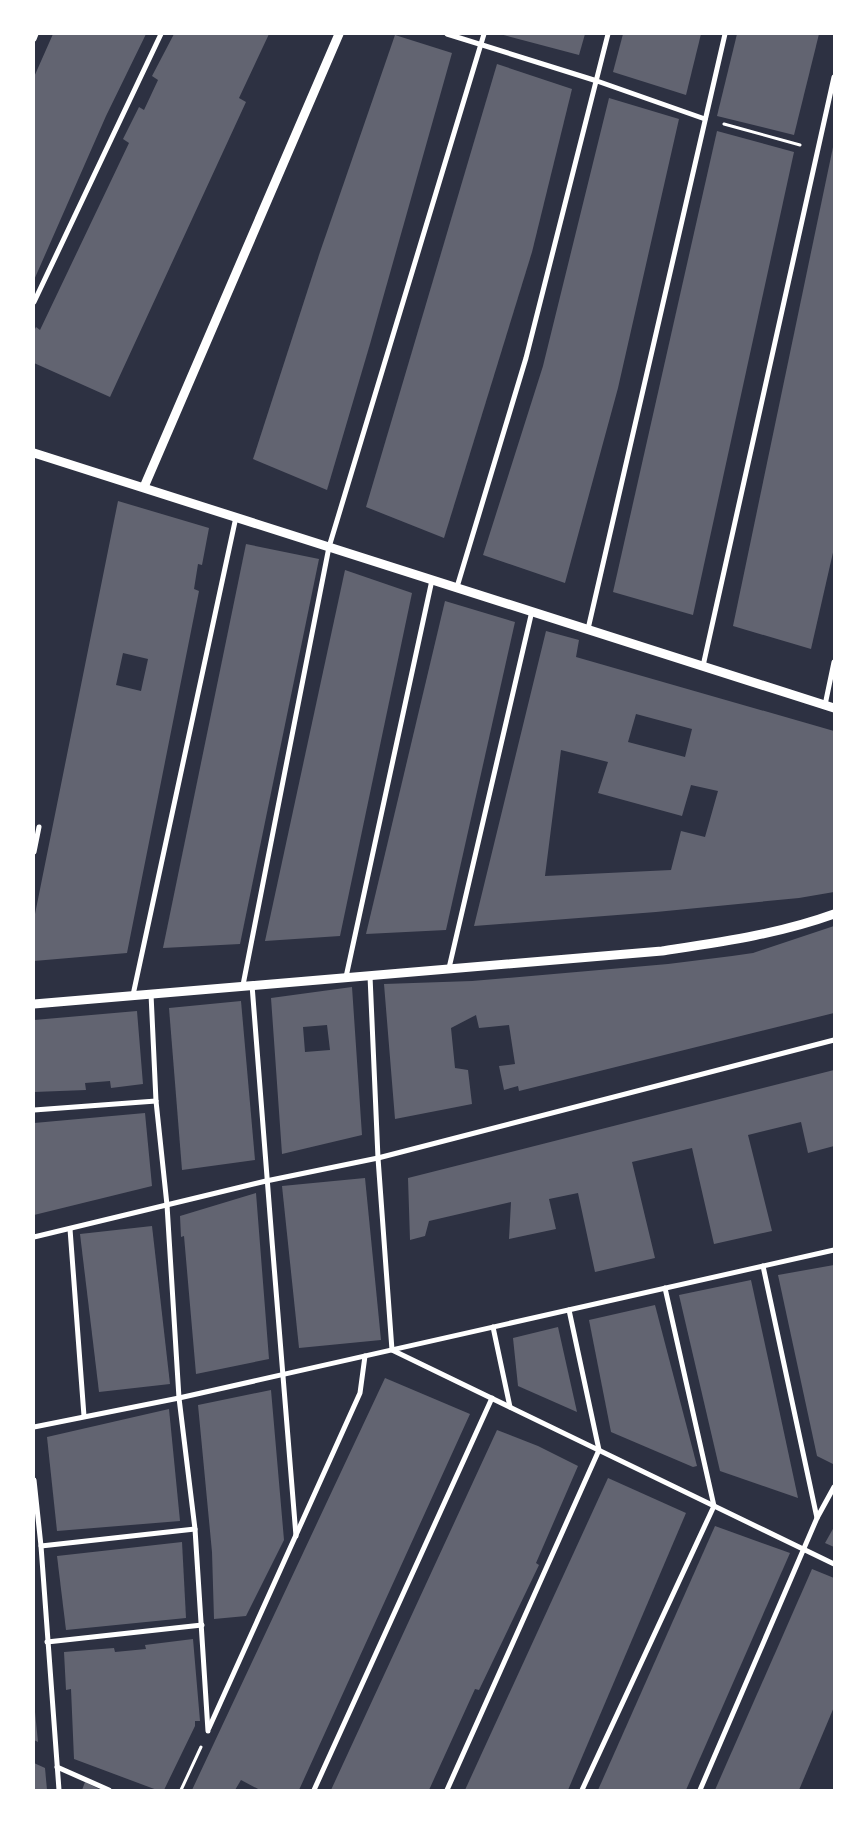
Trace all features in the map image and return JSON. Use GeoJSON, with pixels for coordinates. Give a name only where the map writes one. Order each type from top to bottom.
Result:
{"type":"FeatureCollection","features":[{"type":"Feature","properties":{"kind":"street"},"geometry":{"type":"LineString","coordinates":[[34,39],[36,34]]}},
{"type":"Feature","properties":{"kind":"street"},"geometry":{"type":"LineString","coordinates":[[34,302],[161,34]]}},
{"type":"Feature","properties":{"kind":"street"},"geometry":{"type":"LineString","coordinates":[[144,488],[339,34]]}},
{"type":"Feature","properties":{"kind":"street"},"geometry":{"type":"LineString","coordinates":[[447,34],[596,80],[705,119]]}},
{"type":"Feature","properties":{"kind":"street"},"geometry":{"type":"LineString","coordinates":[[296,1536],[284,1374],[248,985],[329,547],[484,34]]}},
{"type":"Feature","properties":{"kind":"street"},"geometry":{"type":"LineString","coordinates":[[457,587],[526,358],[608,34]]}},
{"type":"Feature","properties":{"kind":"street"},"geometry":{"type":"LineString","coordinates":[[588,629],[725,34]]}},
{"type":"Feature","properties":{"kind":"street"},"geometry":{"type":"LineString","coordinates":[[703,666],[834,77]]}},
{"type":"Feature","properties":{"kind":"street"},"geometry":{"type":"LineString","coordinates":[[34,453],[834,708]]}},
{"type":"Feature","properties":{"kind":"street"},"geometry":{"type":"LineString","coordinates":[[132,995],[236,517]]}},
{"type":"Feature","properties":{"kind":"street"},"geometry":{"type":"LineString","coordinates":[[346,977],[432,580]]}},
{"type":"Feature","properties":{"kind":"street"},"geometry":{"type":"LineString","coordinates":[[449,968],[532,612]]}},
{"type":"Feature","properties":{"kind":"street"},"geometry":{"type":"LineString","coordinates":[[825,705],[834,662]]}},
{"type":"Feature","properties":{"kind":"street"},"geometry":{"type":"LineString","coordinates":[[34,852],[39,827]]}},
{"type":"Feature","properties":{"kind":"street"},"geometry":{"type":"LineString","coordinates":[[34,1004],[662,951],[736,940],[804,925],[834,914]]}},
{"type":"Feature","properties":{"kind":"street"},"geometry":{"type":"LineString","coordinates":[[370,976],[378,1158],[392,1350]]}},
{"type":"Feature","properties":{"kind":"street"},"geometry":{"type":"LineString","coordinates":[[151,993],[156,1101],[167,1205],[179,1398],[195,1529],[208,1731]]}},
{"type":"Feature","properties":{"kind":"street"},"geometry":{"type":"LineString","coordinates":[[34,1237],[266,1181],[378,1158],[834,1040]]}},
{"type":"Feature","properties":{"kind":"street"},"geometry":{"type":"LineString","coordinates":[[34,1110],[156,1101]]}},
{"type":"Feature","properties":{"kind":"street"},"geometry":{"type":"LineString","coordinates":[[70,1229],[84,1416]]}},
{"type":"Feature","properties":{"kind":"street"},"geometry":{"type":"LineString","coordinates":[[34,1427],[179,1398],[834,1250]]}},
{"type":"Feature","properties":{"kind":"street"},"geometry":{"type":"LineString","coordinates":[[764,1266],[817,1518]]}},
{"type":"Feature","properties":{"kind":"street"},"geometry":{"type":"LineString","coordinates":[[582,1790],[714,1506],[665,1288]]}},
{"type":"Feature","properties":{"kind":"street"},"geometry":{"type":"LineString","coordinates":[[447,1790],[599,1450],[569,1310]]}},
{"type":"Feature","properties":{"kind":"street"},"geometry":{"type":"LineString","coordinates":[[493,1327],[510,1407]]}},
{"type":"Feature","properties":{"kind":"street"},"geometry":{"type":"LineString","coordinates":[[392,1350],[834,1564]]}},
{"type":"Feature","properties":{"kind":"street"},"geometry":{"type":"LineString","coordinates":[[208,1731],[360,1394],[365,1356]]}},
{"type":"Feature","properties":{"kind":"street"},"geometry":{"type":"LineString","coordinates":[[314,1790],[492,1398]]}},
{"type":"Feature","properties":{"kind":"street"},"geometry":{"type":"LineString","coordinates":[[34,1480],[41,1546],[59,1790]]}},
{"type":"Feature","properties":{"kind":"street"},"geometry":{"type":"LineString","coordinates":[[700,1790],[817,1518],[834,1488]]}},
{"type":"Feature","properties":{"kind":"street"},"geometry":{"type":"LineString","coordinates":[[41,1546],[195,1529]]}},
{"type":"Feature","properties":{"kind":"street"},"geometry":{"type":"LineString","coordinates":[[47,1642],[202,1625]]}},
{"type":"Feature","properties":{"kind":"street"},"geometry":{"type":"LineString","coordinates":[[57,1767],[109,1790]]}},
{"type":"Feature","properties":{"kind":"path"},"geometry":{"type":"LineString","coordinates":[[705,119],[818,150]]}},
{"type":"Feature","properties":{"kind":"path"},"geometry":{"type":"LineString","coordinates":[[182,1790],[208,1731]]}},
{"type":"Feature","properties":{"kind":"building"},"geometry":{"type":"Polygon","coordinates":[[[53,34],[146,34],[106,116],[34,280],[34,77],[53,34]]]}},
{"type":"Feature","properties":{"kind":"building"},"geometry":{"type":"Polygon","coordinates":[[[174,34],[269,34],[239,98],[246,102],[110,397],[34,363],[34,331],[36,327],[40,330],[129,143],[123,139],[139,107],[144,110],[158,80],[152,76],[174,34]]]}},
{"type":"Feature","properties":{"kind":"building"},"geometry":{"type":"Polygon","coordinates":[[[500,34],[585,34],[579,55],[500,34]]]}},
{"type":"Feature","properties":{"kind":"building"},"geometry":{"type":"Polygon","coordinates":[[[623,34],[701,34],[686,95],[613,72],[623,34]]]}},
{"type":"Feature","properties":{"kind":"building"},"geometry":{"type":"Polygon","coordinates":[[[737,34],[819,34],[794,135],[717,116],[737,34]]]}},
{"type":"Feature","properties":{"kind":"building"},"geometry":{"type":"Polygon","coordinates":[[[395,35],[452,53],[327,490],[253,459],[320,252],[395,35]]]}},
{"type":"Feature","properties":{"kind":"building"},"geometry":{"type":"Polygon","coordinates":[[[497,64],[572,89],[532,252],[444,538],[366,507],[497,64]]]}},
{"type":"Feature","properties":{"kind":"building"},"geometry":{"type":"Polygon","coordinates":[[[609,98],[679,119],[618,388],[565,583],[483,555],[543,366],[609,98]]]}},
{"type":"Feature","properties":{"kind":"building"},"geometry":{"type":"Polygon","coordinates":[[[717,131],[794,152],[693,615],[613,592],[717,131]]]}},
{"type":"Feature","properties":{"kind":"building"},"geometry":{"type":"Polygon","coordinates":[[[833,147],[834,548],[811,649],[733,626],[833,147]]]}},
{"type":"Feature","properties":{"kind":"building"},"geometry":{"type":"Polygon","coordinates":[[[118,501],[209,528],[202,565],[198,564],[194,589],[199,591],[127,953],[34,961],[34,919],[118,501]],[[123,653],[116,685],[141,691],[148,659],[123,653]]]}},
{"type":"Feature","properties":{"kind":"building"},"geometry":{"type":"Polygon","coordinates":[[[246,544],[319,559],[240,944],[163,948],[246,544]]]}},
{"type":"Feature","properties":{"kind":"building"},"geometry":{"type":"Polygon","coordinates":[[[345,570],[412,593],[340,936],[265,941],[345,570]]]}},
{"type":"Feature","properties":{"kind":"building"},"geometry":{"type":"Polygon","coordinates":[[[445,601],[515,622],[446,930],[366,934],[445,601]]]}},
{"type":"Feature","properties":{"kind":"building"},"geometry":{"type":"Polygon","coordinates":[[[546,631],[579,640],[576,657],[834,731],[834,892],[799,898],[656,912],[474,926],[546,631]],[[636,714],[628,742],[685,757],[692,729],[636,714]],[[561,750],[545,876],[671,870],[681,831],[705,837],[718,791],[691,785],[682,816],[598,793],[608,762],[561,750]]]}},
{"type":"Feature","properties":{"kind":"building"},"geometry":{"type":"Polygon","coordinates":[[[834,926],[834,1013],[519,1091],[518,1086],[504,1090],[499,1066],[515,1064],[509,1025],[479,1028],[476,1015],[451,1028],[455,1068],[468,1070],[472,1104],[395,1119],[384,984],[472,981],[668,964],[732,956],[753,953],[834,926]]]}},
{"type":"Feature","properties":{"kind":"building"},"geometry":{"type":"Polygon","coordinates":[[[352,987],[362,1135],[282,1154],[271,998],[352,987]],[[327,1025],[303,1027],[305,1052],[330,1050],[327,1025]]]}},
{"type":"Feature","properties":{"kind":"building"},"geometry":{"type":"Polygon","coordinates":[[[241,1001],[255,1160],[182,1170],[169,1008],[241,1001]]]}},
{"type":"Feature","properties":{"kind":"building"},"geometry":{"type":"Polygon","coordinates":[[[137,1011],[143,1084],[111,1088],[110,1081],[85,1083],[86,1090],[34,1092],[34,1020],[137,1011]]]}},
{"type":"Feature","properties":{"kind":"building"},"geometry":{"type":"Polygon","coordinates":[[[834,1070],[834,1146],[808,1153],[801,1122],[748,1135],[772,1231],[714,1244],[692,1148],[632,1162],[655,1258],[595,1272],[578,1193],[549,1199],[556,1229],[509,1239],[511,1202],[429,1221],[425,1236],[410,1240],[408,1178],[834,1070]]]}},
{"type":"Feature","properties":{"kind":"building"},"geometry":{"type":"Polygon","coordinates":[[[145,1113],[152,1186],[34,1215],[34,1123],[145,1113]]]}},
{"type":"Feature","properties":{"kind":"building"},"geometry":{"type":"Polygon","coordinates":[[[365,1178],[381,1340],[299,1348],[282,1186],[365,1178]]]}},
{"type":"Feature","properties":{"kind":"building"},"geometry":{"type":"Polygon","coordinates":[[[256,1193],[269,1359],[196,1374],[184,1236],[181,1237],[180,1216],[256,1193]]]}},
{"type":"Feature","properties":{"kind":"building"},"geometry":{"type":"Polygon","coordinates":[[[152,1226],[170,1384],[99,1392],[80,1234],[152,1226]]]}},
{"type":"Feature","properties":{"kind":"building"},"geometry":{"type":"Polygon","coordinates":[[[834,1265],[833,1464],[817,1456],[778,1275],[834,1265]]]}},
{"type":"Feature","properties":{"kind":"building"},"geometry":{"type":"Polygon","coordinates":[[[751,1280],[798,1498],[720,1471],[679,1295],[751,1280]]]}},
{"type":"Feature","properties":{"kind":"building"},"geometry":{"type":"Polygon","coordinates":[[[655,1305],[697,1466],[693,1467],[611,1432],[589,1320],[655,1305]]]}},
{"type":"Feature","properties":{"kind":"building"},"geometry":{"type":"Polygon","coordinates":[[[558,1327],[577,1412],[518,1386],[513,1338],[558,1327]]]}},
{"type":"Feature","properties":{"kind":"building"},"geometry":{"type":"Polygon","coordinates":[[[385,1378],[470,1414],[299,1790],[260,1790],[241,1780],[235,1790],[192,1790],[385,1378]]]}},
{"type":"Feature","properties":{"kind":"building"},"geometry":{"type":"Polygon","coordinates":[[[271,1390],[284,1540],[246,1616],[214,1619],[212,1552],[198,1405],[271,1390]]]}},
{"type":"Feature","properties":{"kind":"building"},"geometry":{"type":"Polygon","coordinates":[[[169,1409],[180,1521],[57,1531],[47,1437],[169,1409]]]}},
{"type":"Feature","properties":{"kind":"building"},"geometry":{"type":"Polygon","coordinates":[[[497,1430],[538,1446],[578,1466],[536,1563],[539,1565],[479,1690],[475,1689],[429,1790],[331,1790],[497,1430]]]}},
{"type":"Feature","properties":{"kind":"building"},"geometry":{"type":"Polygon","coordinates":[[[608,1478],[686,1513],[568,1790],[465,1790],[608,1478]]]}},
{"type":"Feature","properties":{"kind":"building"},"geometry":{"type":"Polygon","coordinates":[[[715,1526],[790,1553],[686,1790],[598,1790],[715,1526]]]}},
{"type":"Feature","properties":{"kind":"building"},"geometry":{"type":"Polygon","coordinates":[[[834,1527],[834,1547],[825,1543],[834,1527]]]}},
{"type":"Feature","properties":{"kind":"building"},"geometry":{"type":"Polygon","coordinates":[[[182,1542],[186,1618],[66,1630],[57,1556],[182,1542]]]}},
{"type":"Feature","properties":{"kind":"building"},"geometry":{"type":"Polygon","coordinates":[[[812,1569],[834,1578],[834,1707],[799,1790],[715,1790],[812,1569]]]}},
{"type":"Feature","properties":{"kind":"building"},"geometry":{"type":"Polygon","coordinates":[[[193,1639],[200,1721],[195,1721],[195,1726],[164,1790],[157,1790],[74,1759],[71,1689],[66,1690],[64,1652],[114,1648],[115,1652],[146,1649],[145,1645],[193,1639]]]}},
{"type":"Feature","properties":{"kind":"building"},"geometry":{"type":"Polygon","coordinates":[[[35,1712],[38,1742],[34,1740],[35,1712]]]}},
{"type":"Feature","properties":{"kind":"building"},"geometry":{"type":"Polygon","coordinates":[[[34,1763],[45,1768],[47,1790],[34,1790],[34,1763]]]}},
{"type":"Feature","properties":{"kind":"building"},"geometry":{"type":"Polygon","coordinates":[[[85,1782],[101,1790],[82,1790],[85,1782]]]}}]}
